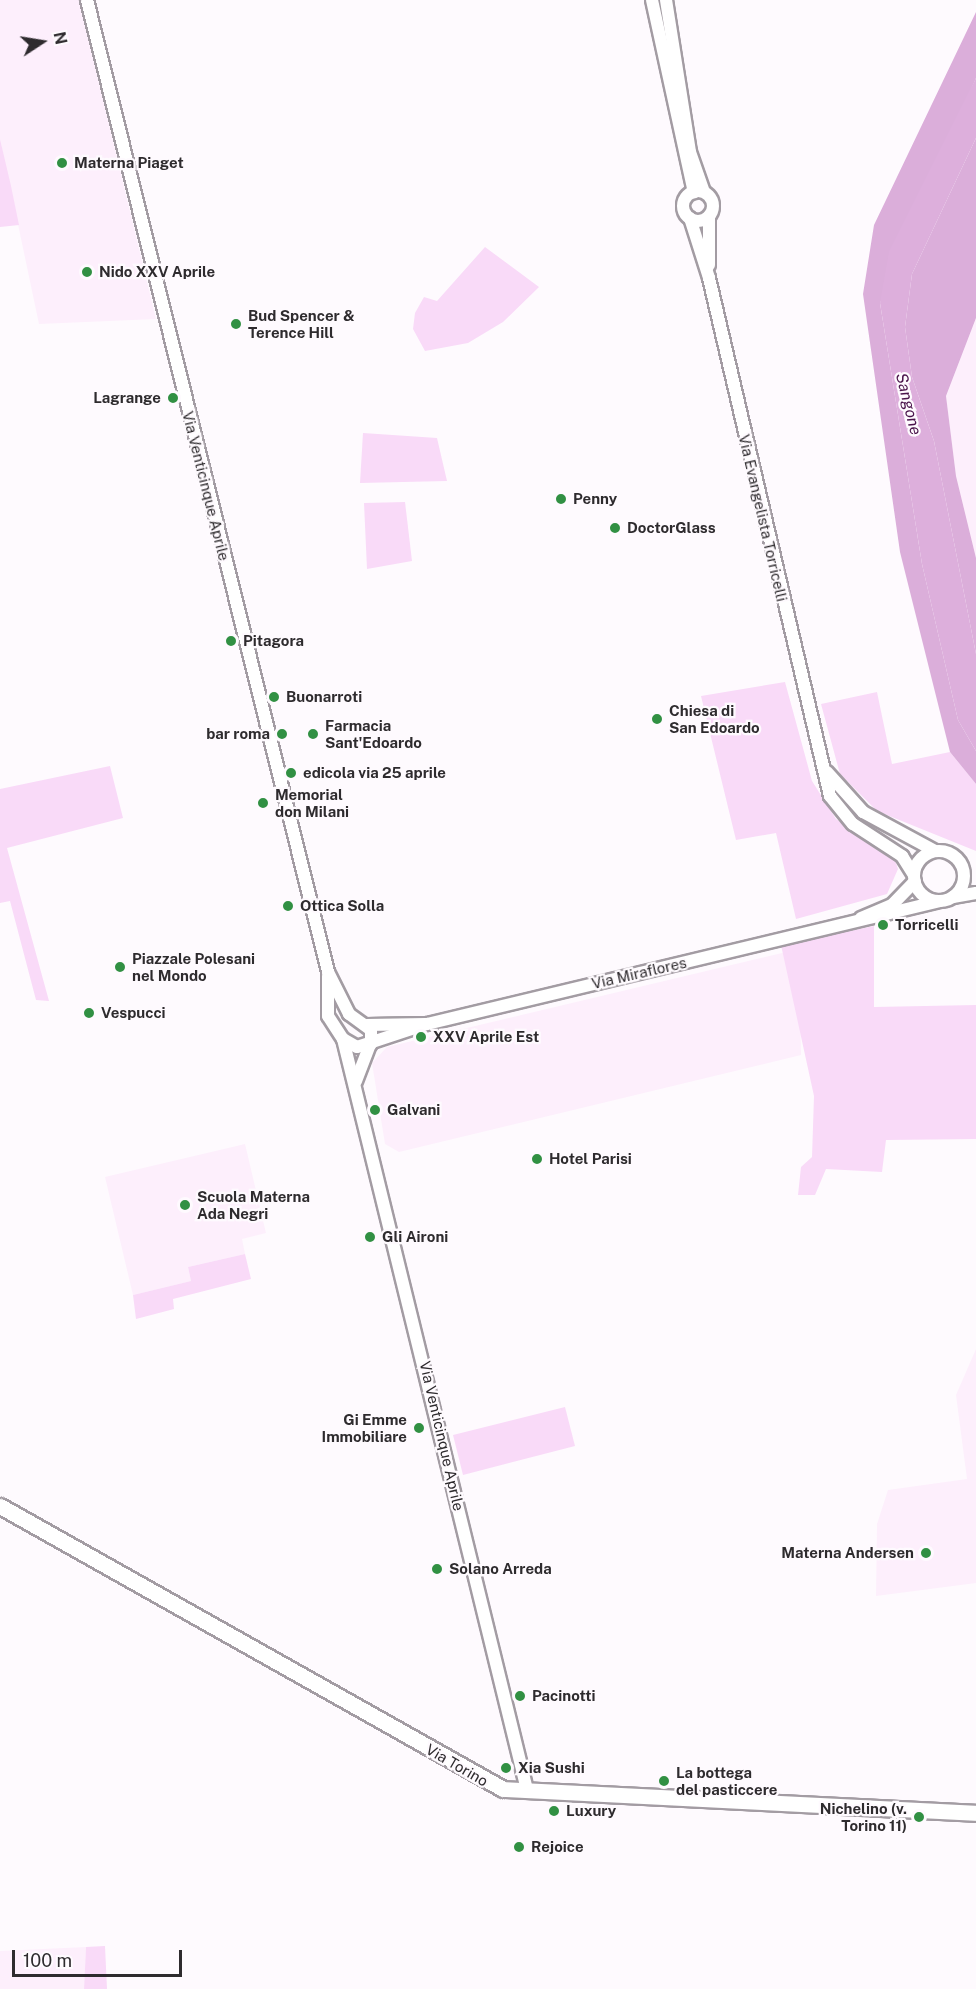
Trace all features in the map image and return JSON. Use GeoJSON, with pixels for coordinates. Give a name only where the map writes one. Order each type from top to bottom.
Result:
{"type":"FeatureCollection","features":[{"type":"Feature","properties":{"kind":"main road","name":"Via Torino"},"geometry":{"type":"LineString","coordinates":[[0,1506],[485,1782],[527,1790],[976,1813]]}},
{"type":"Feature","properties":{"kind":"street","name":"Via Venticinque Aprile"},"geometry":{"type":"LineString","coordinates":[[87,0],[328,972],[341,1003]]}},
{"type":"Feature","properties":{"kind":"street"},"geometry":{"type":"LineString","coordinates":[[651,0],[699,192]]}},
{"type":"Feature","properties":{"kind":"street"},"geometry":{"type":"LineString","coordinates":[[666,0],[690,152],[699,192]]}},
{"type":"Feature","properties":{"kind":"street"},"geometry":{"type":"LineString","coordinates":[[699,192],[683,205],[690,218],[709,216]]}},
{"type":"Feature","properties":{"kind":"street","name":"Via Evangelista Torricelli"},"geometry":{"type":"LineString","coordinates":[[699,192],[713,203],[709,216],[709,278]]}},
{"type":"Feature","properties":{"kind":"street","name":"Via Evangelista Torricelli"},"geometry":{"type":"LineString","coordinates":[[690,218],[709,278],[818,758],[830,796],[853,824],[902,856],[914,878]]}},
{"type":"Feature","properties":{"kind":"street","name":"Via Evangelista Torricelli"},"geometry":{"type":"LineString","coordinates":[[818,758],[836,787],[863,812],[935,851]]}},
{"type":"Feature","properties":{"kind":"street"},"geometry":{"type":"LineString","coordinates":[[976,873],[961,865],[949,853],[935,851],[918,862],[914,878],[921,894],[940,901],[976,893]]}},
{"type":"Feature","properties":{"kind":"street"},"geometry":{"type":"LineString","coordinates":[[953,897],[962,885],[961,865]]}},
{"type":"Feature","properties":{"kind":"street","name":"Via Miraflores"},"geometry":{"type":"LineString","coordinates":[[852,922],[892,905],[914,878]]}},
{"type":"Feature","properties":{"kind":"street","name":"Via Miraflores"},"geometry":{"type":"LineString","coordinates":[[370,1044],[427,1024],[852,922],[879,920],[940,901]]}},
{"type":"Feature","properties":{"kind":"street","name":"Via Venticinque Aprile"},"geometry":{"type":"LineString","coordinates":[[328,972],[328,1010],[343,1039],[356,1083],[527,1790]]}},
{"type":"Feature","properties":{"kind":"street"},"geometry":{"type":"LineString","coordinates":[[328,1010],[341,1003],[367,1025],[370,1044],[356,1083]]}},
{"type":"Feature","properties":{"kind":"street","name":"Via Miraflores"},"geometry":{"type":"LineString","coordinates":[[367,1025],[427,1024]]}},
{"type":"Feature","properties":{"kind":"street"},"geometry":{"type":"LineString","coordinates":[[343,1039],[353,1047],[370,1044]]}},
{"type":"Feature","properties":{"kind":"shaded area"},"geometry":{"type":"Polygon","coordinates":[[[0,0],[79,0],[156,319],[39,324],[0,139],[0,0]]]}},
{"type":"Feature","properties":{"kind":"shaded area"},"geometry":{"type":"Polygon","coordinates":[[[976,12],[976,78],[880,303],[922,564],[958,720],[976,751],[976,784],[950,752],[900,552],[863,294],[874,225],[976,12]]]}},
{"type":"Feature","properties":{"kind":"shaded area"},"geometry":{"type":"Polygon","coordinates":[[[976,138],[976,318],[946,396],[956,476],[976,558],[976,654],[934,441],[912,377],[905,327],[912,274],[976,138]]]}},
{"type":"Feature","properties":{"kind":"shaded area"},"geometry":{"type":"Polygon","coordinates":[[[0,139],[11,186],[19,225],[0,227],[0,139]]]}},
{"type":"Feature","properties":{"kind":"shaded area"},"geometry":{"type":"Polygon","coordinates":[[[485,247],[539,287],[503,322],[468,343],[425,351],[413,329],[415,313],[424,297],[437,301],[485,247]]]}},
{"type":"Feature","properties":{"kind":"shaded area"},"geometry":{"type":"Polygon","coordinates":[[[976,318],[976,558],[956,476],[946,396],[976,318]]]}},
{"type":"Feature","properties":{"kind":"shaded area"},"geometry":{"type":"Polygon","coordinates":[[[363,433],[437,438],[447,481],[360,483],[363,433]]]}},
{"type":"Feature","properties":{"kind":"shaded area"},"geometry":{"type":"Polygon","coordinates":[[[405,502],[412,561],[367,569],[364,503],[405,502]]]}},
{"type":"Feature","properties":{"kind":"shaded area"},"geometry":{"type":"Polygon","coordinates":[[[785,682],[812,781],[836,819],[894,857],[898,869],[887,894],[796,919],[776,833],[736,840],[701,696],[785,682]]]}},
{"type":"Feature","properties":{"kind":"shaded area"},"geometry":{"type":"Polygon","coordinates":[[[877,692],[892,764],[950,752],[976,784],[976,851],[877,811],[840,774],[821,704],[877,692]]]}},
{"type":"Feature","properties":{"kind":"shaded area"},"geometry":{"type":"Polygon","coordinates":[[[110,766],[123,818],[7,848],[49,1001],[36,1000],[10,901],[0,903],[0,789],[110,766]]]}},
{"type":"Feature","properties":{"kind":"shaded area"},"geometry":{"type":"Polygon","coordinates":[[[874,926],[874,1007],[976,1005],[976,1139],[886,1140],[882,1172],[826,1169],[815,1195],[798,1195],[801,1167],[812,1157],[814,1096],[781,945],[874,926]]]}},
{"type":"Feature","properties":{"kind":"shaded area"},"geometry":{"type":"Polygon","coordinates":[[[799,949],[801,1055],[399,1152],[385,1144],[372,1063],[387,1047],[799,949]]]}},
{"type":"Feature","properties":{"kind":"shaded area","name":"Scuola Materna Ada Negri"},"geometry":{"type":"Polygon","coordinates":[[[245,1144],[266,1233],[242,1239],[245,1254],[188,1267],[191,1281],[133,1295],[105,1177],[245,1144]]]}},
{"type":"Feature","properties":{"kind":"shaded area"},"geometry":{"type":"Polygon","coordinates":[[[245,1254],[251,1279],[173,1299],[174,1309],[136,1319],[133,1295],[191,1281],[188,1267],[245,1254]]]}},
{"type":"Feature","properties":{"kind":"shaded area","name":"Materna Andersen"},"geometry":{"type":"Polygon","coordinates":[[[976,1349],[976,1583],[876,1596],[877,1524],[888,1490],[967,1479],[956,1395],[976,1349]]]}},
{"type":"Feature","properties":{"kind":"shaded area"},"geometry":{"type":"Polygon","coordinates":[[[565,1407],[575,1446],[463,1475],[453,1435],[565,1407]]]}},
{"type":"Feature","properties":{"kind":"shaded area"},"geometry":{"type":"Polygon","coordinates":[[[105,1946],[107,1989],[84,1989],[86,1947],[105,1946]]]}},
{"type":"Feature","properties":{"kind":"shaded area"},"geometry":{"type":"Polygon","coordinates":[[[86,1947],[84,1989],[0,1989],[0,1951],[86,1947]]]}},
{"type":"Feature","properties":{"kind":"water","name":"Sangone"},"geometry":{"type":"Polygon","coordinates":[[[976,78],[976,138],[912,274],[905,327],[912,377],[934,441],[976,654],[976,751],[958,720],[922,564],[880,303],[889,252],[976,78]]]}},
{"type":"Feature","properties":{"kind":"place","name":"Materna Piaget"},"geometry":{"type":"Point","coordinates":[62,163]}},
{"type":"Feature","properties":{"kind":"place","name":"Nido XXV Aprile"},"geometry":{"type":"Point","coordinates":[87,272]}},
{"type":"Feature","properties":{"kind":"place","name":"Bud Spencer & Terence Hill"},"geometry":{"type":"Point","coordinates":[236,324]}},
{"type":"Feature","properties":{"kind":"place","name":"Lagrange"},"geometry":{"type":"Point","coordinates":[173,398]}},
{"type":"Feature","properties":{"kind":"place","name":"Penny"},"geometry":{"type":"Point","coordinates":[561,499]}},
{"type":"Feature","properties":{"kind":"place","name":"DoctorGlass"},"geometry":{"type":"Point","coordinates":[615,528]}},
{"type":"Feature","properties":{"kind":"place","name":"Pitagora"},"geometry":{"type":"Point","coordinates":[231,641]}},
{"type":"Feature","properties":{"kind":"place","name":"Buonarroti"},"geometry":{"type":"Point","coordinates":[274,697]}},
{"type":"Feature","properties":{"kind":"place","name":"Chiesa di San Edoardo"},"geometry":{"type":"Point","coordinates":[657,719]}},
{"type":"Feature","properties":{"kind":"place","name":"bar roma"},"geometry":{"type":"Point","coordinates":[282,734]}},
{"type":"Feature","properties":{"kind":"place","name":"Farmacia Sant'Edoardo"},"geometry":{"type":"Point","coordinates":[313,734]}},
{"type":"Feature","properties":{"kind":"place","name":"edicola via 25 aprile"},"geometry":{"type":"Point","coordinates":[291,773]}},
{"type":"Feature","properties":{"kind":"place","name":"Memorial don Milani"},"geometry":{"type":"Point","coordinates":[263,803]}},
{"type":"Feature","properties":{"kind":"place","name":"Ottica Solla"},"geometry":{"type":"Point","coordinates":[288,906]}},
{"type":"Feature","properties":{"kind":"place","name":"Torricelli"},"geometry":{"type":"Point","coordinates":[883,925]}},
{"type":"Feature","properties":{"kind":"place","name":"Piazzale Polesani nel Mondo"},"geometry":{"type":"Point","coordinates":[120,967]}},
{"type":"Feature","properties":{"kind":"place","name":"Vespucci"},"geometry":{"type":"Point","coordinates":[89,1013]}},
{"type":"Feature","properties":{"kind":"place","name":"XXV Aprile Est"},"geometry":{"type":"Point","coordinates":[421,1037]}},
{"type":"Feature","properties":{"kind":"place","name":"Galvani"},"geometry":{"type":"Point","coordinates":[375,1110]}},
{"type":"Feature","properties":{"kind":"place","name":"Hotel Parisi"},"geometry":{"type":"Point","coordinates":[537,1159]}},
{"type":"Feature","properties":{"kind":"place","name":"Scuola Materna Ada Negri"},"geometry":{"type":"Point","coordinates":[185,1205]}},
{"type":"Feature","properties":{"kind":"place","name":"Gli Aironi"},"geometry":{"type":"Point","coordinates":[370,1237]}},
{"type":"Feature","properties":{"kind":"place","name":"Gi Emme Immobiliare"},"geometry":{"type":"Point","coordinates":[419,1428]}},
{"type":"Feature","properties":{"kind":"place","name":"Materna Andersen"},"geometry":{"type":"Point","coordinates":[926,1553]}},
{"type":"Feature","properties":{"kind":"place","name":"Solano Arreda"},"geometry":{"type":"Point","coordinates":[437,1569]}},
{"type":"Feature","properties":{"kind":"place","name":"Pacinotti"},"geometry":{"type":"Point","coordinates":[520,1696]}},
{"type":"Feature","properties":{"kind":"place","name":"Xia Sushi"},"geometry":{"type":"Point","coordinates":[506,1768]}},
{"type":"Feature","properties":{"kind":"place","name":"La bottega del pasticcere"},"geometry":{"type":"Point","coordinates":[664,1781]}},
{"type":"Feature","properties":{"kind":"place","name":"Luxury"},"geometry":{"type":"Point","coordinates":[554,1811]}},
{"type":"Feature","properties":{"kind":"place","name":"Nichelino (v. Torino 11)"},"geometry":{"type":"Point","coordinates":[919,1817]}},
{"type":"Feature","properties":{"kind":"place","name":"Rejoice"},"geometry":{"type":"Point","coordinates":[519,1847]}}]}
